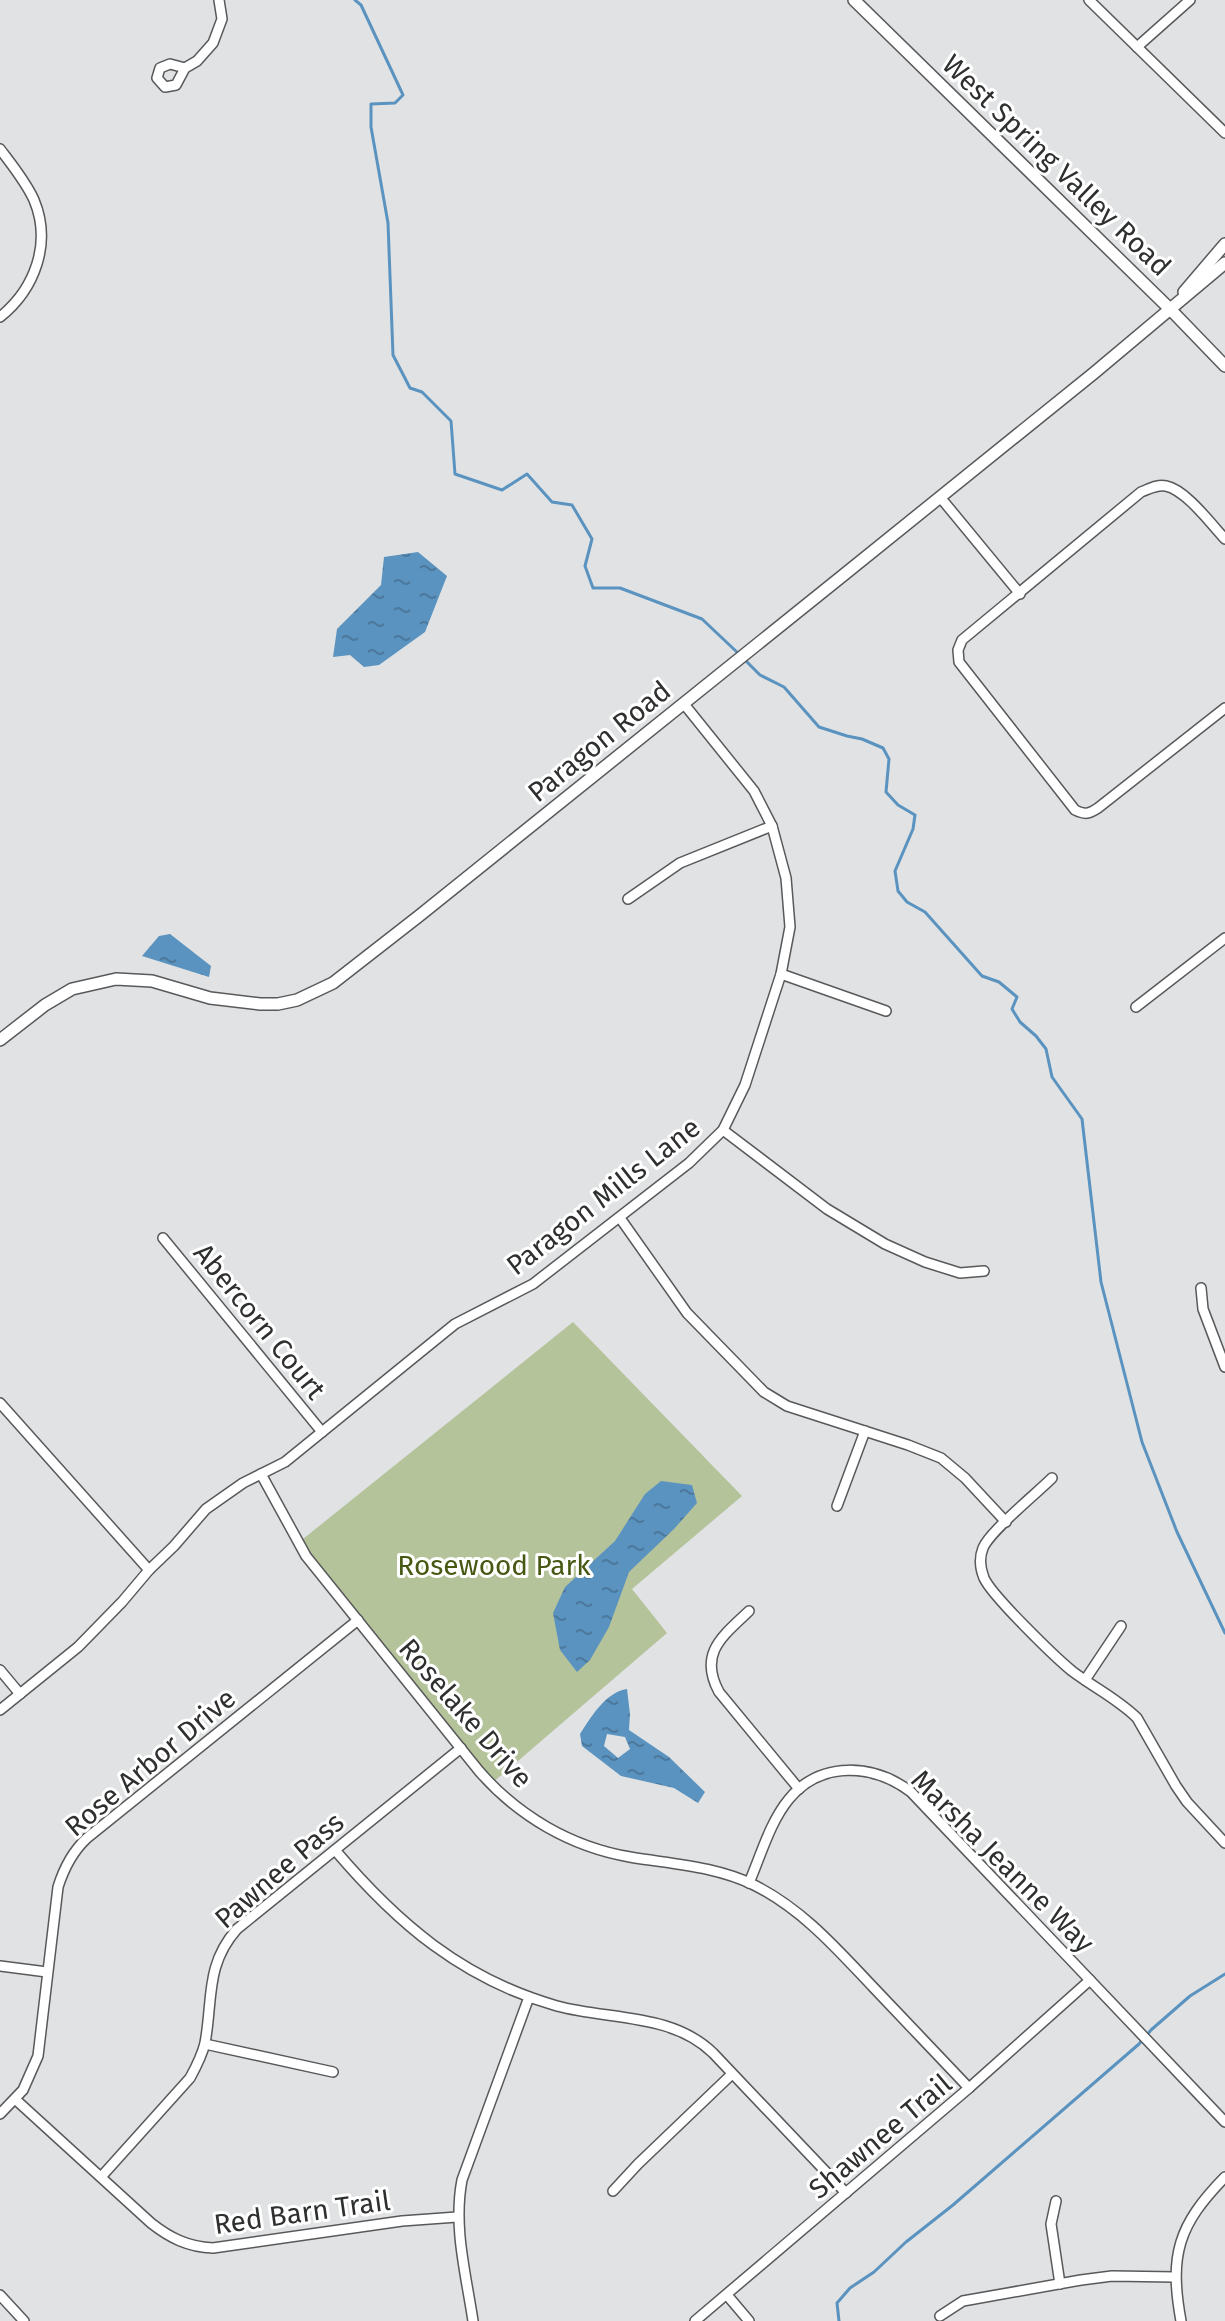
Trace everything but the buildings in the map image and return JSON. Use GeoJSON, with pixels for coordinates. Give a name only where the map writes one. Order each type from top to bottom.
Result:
{"type":"FeatureCollection","features":[{"type":"Feature","properties":{"kind":"street"},"geometry":{"type":"LineString","coordinates":[[185,68],[197,61],[213,43],[222,19],[219,0]]}},
{"type":"Feature","properties":{"kind":"street","name":"West Spring Valley Road"},"geometry":{"type":"LineString","coordinates":[[854,0],[1225,366]]}},
{"type":"Feature","properties":{"kind":"street"},"geometry":{"type":"LineString","coordinates":[[1089,0],[1225,133]]}},
{"type":"Feature","properties":{"kind":"street"},"geometry":{"type":"LineString","coordinates":[[1137,47],[1190,0]]}},
{"type":"Feature","properties":{"kind":"street"},"geometry":{"type":"LineString","coordinates":[[0,149],[34,199],[41,235],[37,264],[30,284],[0,317]]}},
{"type":"Feature","properties":{"kind":"street","name":"Paragon Road"},"geometry":{"type":"LineString","coordinates":[[1170,309],[1225,244]]}},
{"type":"Feature","properties":{"kind":"street","name":"Paragon Road"},"geometry":{"type":"LineString","coordinates":[[0,1040],[45,1005],[72,989],[116,979],[152,981],[210,998],[255,1004],[291,1002],[333,983],[684,704],[1094,373],[1225,263]]}},
{"type":"Feature","properties":{"kind":"street"},"geometry":{"type":"LineString","coordinates":[[1225,539],[1185,496],[1167,486],[1141,492],[962,640],[958,650],[959,662],[1075,810],[1083,814],[1098,808],[1225,708]]}},
{"type":"Feature","properties":{"kind":"street"},"geometry":{"type":"LineString","coordinates":[[940,497],[1020,594]]}},
{"type":"Feature","properties":{"kind":"street","name":"Paragon Mills Lane"},"geometry":{"type":"LineString","coordinates":[[0,1710],[78,1647],[206,1509],[243,1483],[285,1462],[455,1324],[533,1284],[689,1163],[723,1130],[745,1085],[781,974],[790,927],[786,878],[772,826],[754,791],[684,704]]}},
{"type":"Feature","properties":{"kind":"street"},"geometry":{"type":"LineString","coordinates":[[628,899],[680,863],[772,826]]}},
{"type":"Feature","properties":{"kind":"street"},"geometry":{"type":"LineString","coordinates":[[1136,1007],[1225,938]]}},
{"type":"Feature","properties":{"kind":"street"},"geometry":{"type":"LineString","coordinates":[[781,974],[886,1011]]}},
{"type":"Feature","properties":{"kind":"street"},"geometry":{"type":"LineString","coordinates":[[723,1130],[827,1209],[885,1244],[960,1273],[984,1271]]}},
{"type":"Feature","properties":{"kind":"street"},"geometry":{"type":"LineString","coordinates":[[620,1218],[687,1313],[756,1386],[787,1406],[941,1458],[965,1478],[1006,1522]]}},
{"type":"Feature","properties":{"kind":"street","name":"Abercorn Court"},"geometry":{"type":"LineString","coordinates":[[163,1238],[322,1432]]}},
{"type":"Feature","properties":{"kind":"street"},"geometry":{"type":"LineString","coordinates":[[1201,1288],[1203,1309],[1225,1367]]}},
{"type":"Feature","properties":{"kind":"street"},"geometry":{"type":"LineString","coordinates":[[0,1403],[149,1570]]}},
{"type":"Feature","properties":{"kind":"street"},"geometry":{"type":"LineString","coordinates":[[837,1506],[865,1431]]}},
{"type":"Feature","properties":{"kind":"street","name":"Roselake Drive"},"geometry":{"type":"LineString","coordinates":[[261,1474],[306,1556],[503,1796],[529,1816],[564,1836],[607,1852],[711,1870],[749,1883],[785,1903],[824,1935],[969,2088]]}},
{"type":"Feature","properties":{"kind":"street"},"geometry":{"type":"LineString","coordinates":[[1052,1478],[990,1537],[982,1551],[984,1577],[993,1591],[1057,1658],[1137,1718],[1187,1802],[1225,1843]]}},
{"type":"Feature","properties":{"kind":"street"},"geometry":{"type":"LineString","coordinates":[[749,1611],[715,1647],[712,1675],[719,1692],[799,1789],[780,1813],[749,1883]]}},
{"type":"Feature","properties":{"kind":"street","name":"Rose Arbor Drive"},"geometry":{"type":"LineString","coordinates":[[0,2114],[30,2077],[38,2056],[58,1887],[62,1872],[78,1846],[358,1620]]}},
{"type":"Feature","properties":{"kind":"street"},"geometry":{"type":"LineString","coordinates":[[1085,1680],[1121,1626]]}},
{"type":"Feature","properties":{"kind":"street"},"geometry":{"type":"LineString","coordinates":[[0,1670],[20,1694]]}},
{"type":"Feature","properties":{"kind":"street","name":"Pawnee Pass"},"geometry":{"type":"LineString","coordinates":[[101,2177],[183,2089],[200,2061],[216,1961],[237,1929],[461,1748]]}},
{"type":"Feature","properties":{"kind":"street","name":"Marsha Jeanne Way"},"geometry":{"type":"LineString","coordinates":[[799,1789],[822,1775],[846,1770],[871,1771],[911,1792],[1225,2122]]}},
{"type":"Feature","properties":{"kind":"street"},"geometry":{"type":"LineString","coordinates":[[335,1850],[387,1908],[429,1943],[481,1975],[529,1997],[592,2014],[666,2025],[703,2044],[846,2193]]}},
{"type":"Feature","properties":{"kind":"street"},"geometry":{"type":"LineString","coordinates":[[0,1966],[47,1972]]}},
{"type":"Feature","properties":{"kind":"street","name":"Shawnee Trail"},"geometry":{"type":"LineString","coordinates":[[695,2321],[969,2088],[1090,1980]]}},
{"type":"Feature","properties":{"kind":"street"},"geometry":{"type":"LineString","coordinates":[[473,2321],[457,2217],[462,2180],[529,1997]]}},
{"type":"Feature","properties":{"kind":"street"},"geometry":{"type":"LineString","coordinates":[[205,2044],[333,2072]]}},
{"type":"Feature","properties":{"kind":"street"},"geometry":{"type":"LineString","coordinates":[[613,2191],[732,2074]]}},
{"type":"Feature","properties":{"kind":"street","name":"Red Barn Trail"},"geometry":{"type":"LineString","coordinates":[[15,2099],[162,2231],[183,2243],[208,2248],[389,2222],[457,2217]]}},
{"type":"Feature","properties":{"kind":"street"},"geometry":{"type":"LineString","coordinates":[[1181,2321],[1175,2277],[1178,2251],[1188,2222],[1205,2197],[1225,2177]]}},
{"type":"Feature","properties":{"kind":"street"},"geometry":{"type":"LineString","coordinates":[[1056,2201],[1051,2224],[1060,2284]]}},
{"type":"Feature","properties":{"kind":"street"},"geometry":{"type":"LineString","coordinates":[[940,2316],[963,2301],[1060,2284],[1112,2276],[1175,2277]]}},
{"type":"Feature","properties":{"kind":"street"},"geometry":{"type":"LineString","coordinates":[[0,2295],[24,2321]]}},
{"type":"Feature","properties":{"kind":"street"},"geometry":{"type":"LineString","coordinates":[[727,2295],[749,2321]]}},
{"type":"Feature","properties":{"kind":"green space","name":"Rosewood Park"},"geometry":{"type":"Polygon","coordinates":[[[573,1322],[742,1496],[632,1589],[667,1633],[491,1784],[298,1543],[573,1322]]]}},
{"type":"Feature","properties":{"kind":"water"},"geometry":{"type":"Polygon","coordinates":[[[418,552],[447,576],[425,632],[379,665],[364,667],[350,655],[333,657],[337,629],[381,585],[384,557],[418,552]]]}},
{"type":"Feature","properties":{"kind":"water"},"geometry":{"type":"Polygon","coordinates":[[[170,934],[211,966],[209,977],[142,956],[159,936],[170,934]]]}},
{"type":"Feature","properties":{"kind":"water"},"geometry":{"type":"Polygon","coordinates":[[[661,1481],[692,1485],[697,1503],[629,1572],[609,1627],[590,1660],[577,1672],[560,1650],[553,1613],[565,1587],[615,1541],[645,1494],[661,1481]]]}},
{"type":"Feature","properties":{"kind":"water"},"geometry":{"type":"Polygon","coordinates":[[[627,1689],[629,1730],[669,1757],[705,1792],[698,1803],[674,1788],[621,1776],[582,1746],[580,1734],[589,1720],[606,1700],[627,1689]],[[607,1734],[604,1746],[618,1758],[630,1749],[625,1737],[607,1734]]]}},
{"type":"Feature","properties":{"kind":"waterway"},"geometry":{"type":"LineString","coordinates":[[355,0],[361,5],[403,95],[395,103],[371,104],[371,127],[388,223],[393,355],[410,388],[422,392],[451,421],[455,474],[502,490],[527,474],[552,502],[572,505],[592,539],[585,566],[593,588],[620,588],[702,619],[739,654]]}},
{"type":"Feature","properties":{"kind":"waterway"},"geometry":{"type":"LineString","coordinates":[[745,660],[760,675],[784,687],[819,727],[883,748],[889,759],[886,792],[898,805],[915,815],[913,829],[895,871],[898,891],[907,902],[925,912],[982,976],[999,982],[1017,997],[1012,1009],[1046,1049],[1052,1077],[1082,1119],[1101,1282],[1142,1442],[1177,1532],[1225,1633]]}},
{"type":"Feature","properties":{"kind":"waterway"},"geometry":{"type":"LineString","coordinates":[[839,2321],[837,2303],[850,2288],[874,2272],[953,2205],[1190,1996],[1225,1974]]}}]}
